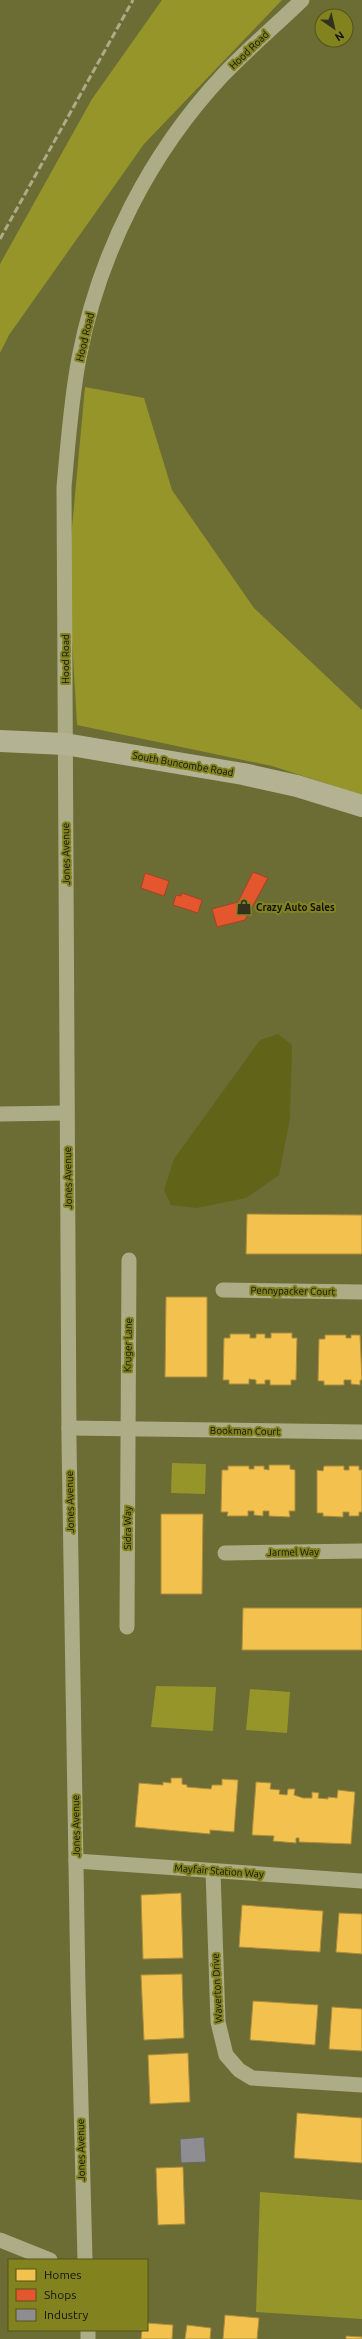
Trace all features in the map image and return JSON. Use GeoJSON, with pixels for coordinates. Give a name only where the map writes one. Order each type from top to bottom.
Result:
{"type":"FeatureCollection","features":[{"type":"Feature","properties":{"kind":"main road","name":"South Buncombe Road"},"geometry":{"type":"LineString","coordinates":[[0,741],[65,744],[255,777],[297,786],[362,806]]}},
{"type":"Feature","properties":{"kind":"street","name":"Hood Road"},"geometry":{"type":"LineString","coordinates":[[65,744],[64,487],[70,421],[79,357],[94,297],[124,220],[155,164],[181,127],[223,75],[302,0]]}},
{"type":"Feature","properties":{"kind":"street","name":"Jones Avenue"},"geometry":{"type":"LineString","coordinates":[[65,744],[69,1428],[76,1861],[85,2259]]}},
{"type":"Feature","properties":{"kind":"street"},"geometry":{"type":"LineString","coordinates":[[0,1114],[67,1113]]}},
{"type":"Feature","properties":{"kind":"street","name":"Kruger Lane"},"geometry":{"type":"LineString","coordinates":[[127,1430],[129,1260]]}},
{"type":"Feature","properties":{"kind":"street","name":"Pennypacker Court"},"geometry":{"type":"LineString","coordinates":[[223,1290],[362,1292]]}},
{"type":"Feature","properties":{"kind":"street","name":"Bookman Court"},"geometry":{"type":"LineString","coordinates":[[69,1428],[127,1430],[362,1432]]}},
{"type":"Feature","properties":{"kind":"street","name":"Sidra Way"},"geometry":{"type":"LineString","coordinates":[[127,1430],[127,1627]]}},
{"type":"Feature","properties":{"kind":"street","name":"Jarmel Way"},"geometry":{"type":"LineString","coordinates":[[225,1553],[362,1551]]}},
{"type":"Feature","properties":{"kind":"street","name":"Mayfair Station Way"},"geometry":{"type":"LineString","coordinates":[[76,1861],[362,1880]]}},
{"type":"Feature","properties":{"kind":"street","name":"Waverton Drive"},"geometry":{"type":"LineString","coordinates":[[213,1871],[218,2022],[226,2055],[239,2070],[252,2078],[362,2085]]}},
{"type":"Feature","properties":{"kind":"street"},"geometry":{"type":"LineString","coordinates":[[0,2240],[48,2259]]}},
{"type":"Feature","properties":{"kind":"shaded area"},"geometry":{"type":"Polygon","coordinates":[[[162,0],[282,0],[144,144],[9,335],[0,353],[0,264],[92,99],[162,0]]]}},
{"type":"Feature","properties":{"kind":"shaded area"},"geometry":{"type":"Polygon","coordinates":[[[85,387],[144,398],[172,490],[254,608],[362,710],[362,795],[272,766],[77,725],[68,571],[85,387]]]}},
{"type":"Feature","properties":{"kind":"shaded area"},"geometry":{"type":"Polygon","coordinates":[[[278,1034],[292,1045],[290,1118],[279,1175],[246,1198],[196,1208],[171,1205],[164,1190],[174,1159],[260,1040],[278,1034]]]}},
{"type":"Feature","properties":{"kind":"shaded area"},"geometry":{"type":"Polygon","coordinates":[[[172,1463],[206,1464],[205,1494],[171,1493],[172,1463]]]}},
{"type":"Feature","properties":{"kind":"shaded area"},"geometry":{"type":"Polygon","coordinates":[[[156,1686],[216,1687],[213,1731],[151,1727],[156,1686]]]}},
{"type":"Feature","properties":{"kind":"shaded area"},"geometry":{"type":"Polygon","coordinates":[[[250,1689],[290,1692],[287,1733],[246,1730],[250,1689]]]}},
{"type":"Feature","properties":{"kind":"shaded area"},"geometry":{"type":"Polygon","coordinates":[[[260,2192],[362,2200],[362,2319],[256,2312],[260,2192]]]}},
{"type":"Feature","properties":{"kind":"building: Homes"},"geometry":{"type":"Polygon","coordinates":[[[247,1214],[362,1215],[362,1254],[246,1254],[247,1214]]]}},
{"type":"Feature","properties":{"kind":"building: Homes"},"geometry":{"type":"Polygon","coordinates":[[[166,1297],[207,1297],[207,1377],[165,1377],[166,1297]]]}},
{"type":"Feature","properties":{"kind":"building: Homes"},"geometry":{"type":"Polygon","coordinates":[[[271,1333],[292,1333],[292,1338],[297,1338],[296,1380],[291,1380],[291,1385],[270,1385],[270,1380],[265,1380],[265,1384],[256,1384],[256,1380],[249,1379],[249,1384],[229,1384],[229,1380],[223,1380],[224,1338],[230,1338],[230,1334],[250,1334],[250,1338],[256,1338],[256,1334],[265,1334],[265,1338],[271,1338],[271,1333]]]}},
{"type":"Feature","properties":{"kind":"building: Homes"},"geometry":{"type":"Polygon","coordinates":[[[325,1335],[346,1335],[346,1338],[351,1338],[351,1335],[360,1335],[362,1380],[360,1380],[360,1385],[351,1384],[351,1380],[344,1380],[344,1385],[324,1385],[324,1381],[318,1381],[319,1339],[325,1339],[325,1335]]]}},
{"type":"Feature","properties":{"kind":"building: Homes"},"geometry":{"type":"Polygon","coordinates":[[[269,1465],[290,1465],[290,1469],[295,1470],[295,1511],[289,1511],[290,1517],[269,1516],[269,1511],[263,1511],[263,1516],[254,1515],[254,1511],[248,1511],[248,1516],[227,1516],[228,1512],[221,1512],[222,1470],[228,1470],[228,1466],[249,1466],[249,1469],[254,1469],[254,1466],[264,1466],[264,1469],[269,1470],[269,1465]]]}},
{"type":"Feature","properties":{"kind":"building: Homes"},"geometry":{"type":"Polygon","coordinates":[[[324,1466],[344,1466],[344,1470],[349,1470],[349,1466],[359,1466],[359,1470],[362,1470],[362,1512],[359,1512],[359,1516],[349,1516],[349,1512],[343,1512],[343,1517],[323,1516],[323,1513],[317,1513],[317,1470],[323,1471],[324,1466]]]}},
{"type":"Feature","properties":{"kind":"building: Homes"},"geometry":{"type":"Polygon","coordinates":[[[161,1514],[203,1514],[202,1594],[161,1594],[161,1514]]]}},
{"type":"Feature","properties":{"kind":"building: Homes"},"geometry":{"type":"Polygon","coordinates":[[[243,1608],[362,1608],[362,1650],[242,1650],[243,1608]]]}},
{"type":"Feature","properties":{"kind":"building: Homes"},"geometry":{"type":"Polygon","coordinates":[[[171,1778],[182,1778],[182,1784],[187,1785],[187,1787],[211,1789],[212,1785],[222,1785],[222,1779],[238,1780],[234,1832],[210,1830],[210,1834],[135,1827],[139,1783],[163,1785],[163,1782],[171,1783],[171,1778]]]}},
{"type":"Feature","properties":{"kind":"building: Homes"},"geometry":{"type":"Polygon","coordinates":[[[256,1782],[271,1783],[270,1789],[280,1790],[279,1794],[287,1795],[288,1789],[295,1789],[294,1795],[303,1798],[312,1798],[312,1792],[319,1793],[318,1798],[328,1799],[328,1797],[337,1798],[338,1790],[355,1792],[351,1844],[299,1842],[299,1838],[296,1838],[296,1843],[273,1841],[274,1836],[252,1835],[256,1782]]]}},
{"type":"Feature","properties":{"kind":"building: Homes"},"geometry":{"type":"Polygon","coordinates":[[[181,1893],[183,1958],[143,1959],[141,1895],[181,1893]]]}},
{"type":"Feature","properties":{"kind":"building: Homes"},"geometry":{"type":"Polygon","coordinates":[[[242,1905],[323,1911],[320,1952],[239,1947],[242,1905]]]}},
{"type":"Feature","properties":{"kind":"building: Homes"},"geometry":{"type":"Polygon","coordinates":[[[339,1913],[362,1914],[362,1954],[336,1952],[339,1913]]]}},
{"type":"Feature","properties":{"kind":"building: Homes"},"geometry":{"type":"Polygon","coordinates":[[[182,1974],[184,2038],[144,2040],[141,1975],[182,1974]]]}},
{"type":"Feature","properties":{"kind":"building: Homes"},"geometry":{"type":"Polygon","coordinates":[[[253,2001],[318,2005],[315,2045],[250,2040],[253,2001]]]}},
{"type":"Feature","properties":{"kind":"building: Homes"},"geometry":{"type":"Polygon","coordinates":[[[332,2007],[362,2009],[362,2051],[329,2049],[332,2007]]]}},
{"type":"Feature","properties":{"kind":"building: Homes"},"geometry":{"type":"Polygon","coordinates":[[[188,2053],[190,2102],[150,2104],[148,2055],[188,2053]]]}},
{"type":"Feature","properties":{"kind":"building: Homes"},"geometry":{"type":"Polygon","coordinates":[[[297,2113],[362,2118],[362,2163],[294,2158],[297,2113]]]}},
{"type":"Feature","properties":{"kind":"building: Homes"},"geometry":{"type":"Polygon","coordinates":[[[183,2167],[185,2224],[158,2225],[156,2168],[183,2167]]]}},
{"type":"Feature","properties":{"kind":"building: Homes"},"geometry":{"type":"Polygon","coordinates":[[[225,2315],[259,2318],[257,2339],[223,2339],[225,2315]]]}},
{"type":"Feature","properties":{"kind":"building: Homes"},"geometry":{"type":"Polygon","coordinates":[[[148,2323],[173,2325],[172,2339],[141,2339],[142,2331],[148,2331],[148,2323]]]}},
{"type":"Feature","properties":{"kind":"building: Homes"},"geometry":{"type":"Polygon","coordinates":[[[187,2325],[211,2328],[210,2339],[185,2339],[187,2325]]]}},
{"type":"Feature","properties":{"kind":"building: Homes"},"geometry":{"type":"Polygon","coordinates":[[[346,2336],[362,2337],[362,2339],[346,2339],[346,2336]]]}},
{"type":"Feature","properties":{"kind":"building: Shops"},"geometry":{"type":"Polygon","coordinates":[[[253,872],[268,878],[245,920],[217,927],[212,909],[238,902],[253,872]]]}},
{"type":"Feature","properties":{"kind":"building: Shops"},"geometry":{"type":"Polygon","coordinates":[[[145,873],[169,881],[164,896],[141,888],[145,873]]]}},
{"type":"Feature","properties":{"kind":"building: Shops"},"geometry":{"type":"Polygon","coordinates":[[[182,893],[202,900],[198,913],[173,905],[176,895],[181,896],[182,893]]]}},
{"type":"Feature","properties":{"kind":"building: Industry"},"geometry":{"type":"Polygon","coordinates":[[[204,2137],[206,2162],[181,2163],[180,2139],[204,2137]]]}},
{"type":"Feature","properties":{"kind":"railway"},"geometry":{"type":"LineString","coordinates":[[0,239],[133,0]]}},
{"type":"Feature","properties":{"kind":"place","name":"Crazy Auto Sales"},"geometry":{"type":"Point","coordinates":[244,907]}}]}
